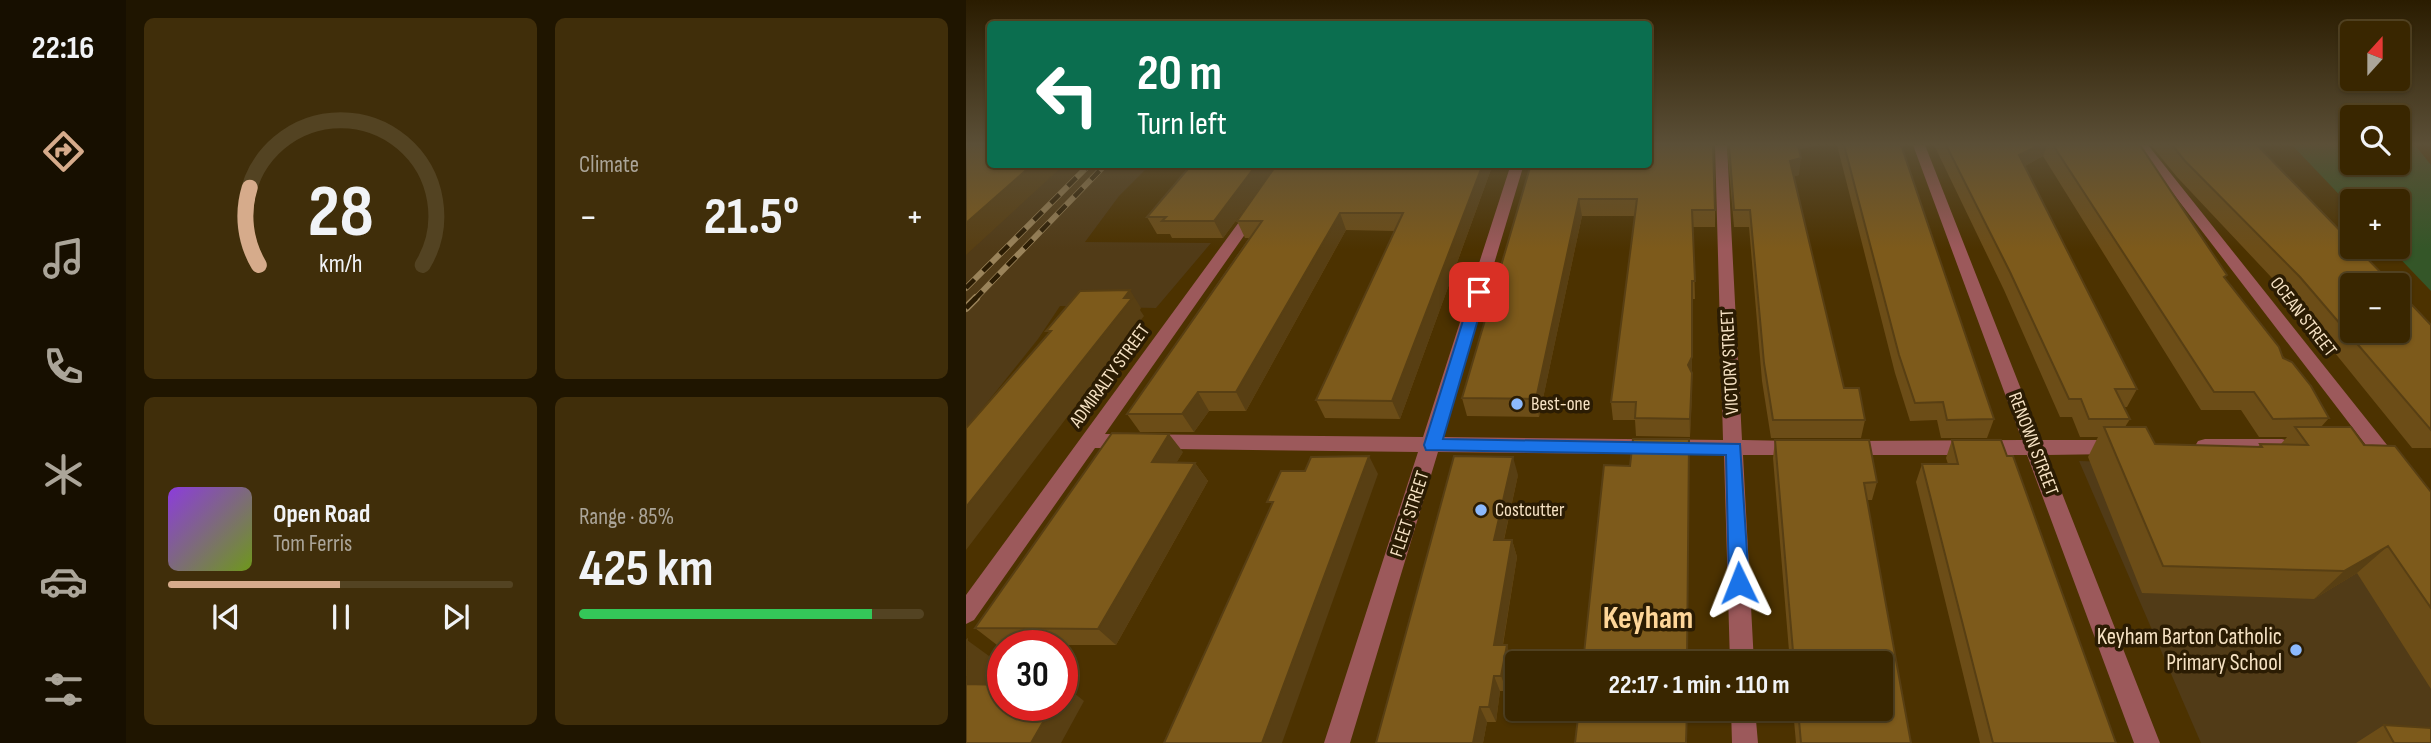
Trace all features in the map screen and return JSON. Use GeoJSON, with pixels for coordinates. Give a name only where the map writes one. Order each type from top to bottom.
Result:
{"type":"FeatureCollection","features":[{"type":"Feature","properties":{"kind":"street","name":"FLEET STREET"},"geometry":{"type":"LineString","coordinates":[[1337,743],[1513,180]]}},
{"type":"Feature","properties":{"kind":"street","name":"VICTORY STREET"},"geometry":{"type":"LineString","coordinates":[[1722,180],[1742,651]]}},
{"type":"Feature","properties":{"kind":"street","name":"RENOWN STREET"},"geometry":{"type":"LineString","coordinates":[[1932,180],[2147,743]]}},
{"type":"Feature","properties":{"kind":"street","name":"OCEAN STREET"},"geometry":{"type":"LineString","coordinates":[[2169,180],[2402,478]]}},
{"type":"Feature","properties":{"kind":"street","name":"ADMIRALTY STREET"},"geometry":{"type":"LineString","coordinates":[[966,613],[1266,195]]}},
{"type":"Feature","properties":{"kind":"street"},"geometry":{"type":"LineString","coordinates":[[1089,441],[1734,448],[2131,446]]}},
{"type":"Feature","properties":{"kind":"street"},"geometry":{"type":"LineString","coordinates":[[2185,446],[2295,446]]}},
{"type":"Feature","properties":{"kind":"street"},"geometry":{"type":"LineString","coordinates":[[2349,446],[2377,446]]}},
{"type":"Feature","properties":{"kind":"street"},"geometry":{"type":"LineString","coordinates":[[1744,721],[1745,743]]}},
{"type":"Feature","properties":{"kind":"shaded area"},"geometry":{"type":"Polygon","coordinates":[[[1028,180],[1135,180],[1119,196],[1085,242],[1211,243],[1156,308],[1060,306],[1038,339],[966,429],[966,233],[1028,180]]]}},
{"type":"Feature","properties":{"kind":"shaded area","name":"Keyham Barton Catholic Primary School"},"geometry":{"type":"Polygon","coordinates":[[[2079,461],[2370,470],[2431,557],[2431,743],[2201,743],[2079,461]]]}},
{"type":"Feature","properties":{"kind":"green space"},"geometry":{"type":"Polygon","coordinates":[[[2325,180],[2431,180],[2431,291],[2400,259],[2410,259],[2410,189],[2340,189],[2340,195],[2325,180]]]}},
{"type":"Feature","properties":{"kind":"building"},"geometry":{"type":"Polygon","coordinates":[[[966,180],[1015,180],[966,223],[966,180]]]}},
{"type":"Feature","properties":{"kind":"building"},"geometry":{"type":"Polygon","coordinates":[[[1179,180],[1245,180],[1214,221],[1162,221],[1166,217],[1147,217],[1179,180]]]}},
{"type":"Feature","properties":{"kind":"building"},"geometry":{"type":"Polygon","coordinates":[[[1266,180],[1477,180],[1392,401],[1316,400],[1403,213],[1340,213],[1236,392],[1198,392],[1182,414],[1127,414],[1262,221],[1237,221],[1266,180]]]}},
{"type":"Feature","properties":{"kind":"building"},"geometry":{"type":"Polygon","coordinates":[[[1526,180],[1714,180],[1715,210],[1692,210],[1695,281],[1692,281],[1692,357],[1688,365],[1692,373],[1690,419],[1635,418],[1636,402],[1611,402],[1637,199],[1579,199],[1536,399],[1462,398],[1526,180]]]}},
{"type":"Feature","properties":{"kind":"building"},"geometry":{"type":"Polygon","coordinates":[[[1732,180],[1794,180],[1844,388],[1859,388],[1865,420],[1773,420],[1764,363],[1750,210],[1734,210],[1732,180]]]}},
{"type":"Feature","properties":{"kind":"building"},"geometry":{"type":"Polygon","coordinates":[[[1853,180],[1913,180],[1994,419],[1947,420],[1943,402],[1915,403],[1899,355],[1853,180]]]}},
{"type":"Feature","properties":{"kind":"building"},"geometry":{"type":"Polygon","coordinates":[[[1963,180],[2031,180],[2137,389],[2115,389],[2130,419],[2089,419],[2081,399],[2069,399],[1963,180]]]}},
{"type":"Feature","properties":{"kind":"building"},"geometry":{"type":"Polygon","coordinates":[[[2076,180],[2163,180],[2227,275],[2224,277],[2279,347],[2283,358],[2292,362],[2311,386],[2329,418],[2273,419],[2254,392],[2214,392],[2076,180]]]}},
{"type":"Feature","properties":{"kind":"building"},"geometry":{"type":"Polygon","coordinates":[[[2204,180],[2291,180],[2340,231],[2340,259],[2368,259],[2381,273],[2340,273],[2340,324],[2300,277],[2204,180]]]}},
{"type":"Feature","properties":{"kind":"building"},"geometry":{"type":"Polygon","coordinates":[[[1130,290],[1124,298],[1132,298],[966,507],[966,428],[1051,331],[1046,331],[1080,291],[1130,290]]]}},
{"type":"Feature","properties":{"kind":"building"},"geometry":{"type":"Polygon","coordinates":[[[2410,303],[2431,325],[2431,430],[2357,343],[2410,343],[2410,303]]]}},
{"type":"Feature","properties":{"kind":"building"},"geometry":{"type":"Polygon","coordinates":[[[2104,427],[2146,427],[2155,444],[2262,447],[2260,444],[2308,445],[2295,427],[2351,427],[2364,445],[2395,446],[2431,492],[2431,608],[2388,546],[2344,571],[2163,566],[2104,427]]]}},
{"type":"Feature","properties":{"kind":"building"},"geometry":{"type":"Polygon","coordinates":[[[1112,433],[1169,434],[1152,462],[1195,463],[1098,629],[975,628],[1112,433]]]}},
{"type":"Feature","properties":{"kind":"building"},"geometry":{"type":"Polygon","coordinates":[[[1633,439],[1689,439],[1687,651],[1584,651],[1604,465],[1630,466],[1633,439]]]}},
{"type":"Feature","properties":{"kind":"building"},"geometry":{"type":"Polygon","coordinates":[[[1775,440],[1869,440],[1877,482],[1864,483],[1911,743],[1801,743],[1799,721],[1893,721],[1893,651],[1793,651],[1775,440]]]}},
{"type":"Feature","properties":{"kind":"building"},"geometry":{"type":"Polygon","coordinates":[[[1952,440],[2001,440],[2007,456],[2013,456],[2116,743],[1993,743],[1922,464],[1958,464],[1952,440]]]}},
{"type":"Feature","properties":{"kind":"building"},"geometry":{"type":"Polygon","coordinates":[[[1369,456],[1262,743],[1164,743],[1273,502],[1267,502],[1281,471],[1305,471],[1311,457],[1369,456]]]}},
{"type":"Feature","properties":{"kind":"building"},"geometry":{"type":"Polygon","coordinates":[[[1454,456],[1513,457],[1494,540],[1512,540],[1494,645],[1507,645],[1501,676],[1494,676],[1489,707],[1480,707],[1473,743],[1376,743],[1454,456]]]}},
{"type":"Feature","properties":{"kind":"building"},"geometry":{"type":"Polygon","coordinates":[[[966,684],[987,685],[987,721],[1044,721],[1031,743],[966,743],[966,684]]]}},
{"type":"Feature","properties":{"kind":"building"},"geometry":{"type":"Polygon","coordinates":[[[1578,721],[1687,721],[1686,743],[1575,743],[1578,721]]]}},
{"type":"Feature","properties":{"kind":"building"},"geometry":{"type":"Polygon","coordinates":[[[2384,725],[2431,728],[2431,743],[2394,743],[2384,725]]]}},
{"type":"Feature","properties":{"kind":"railway"},"geometry":{"type":"LineString","coordinates":[[966,288],[1074,180]]}},
{"type":"Feature","properties":{"kind":"railway"},"geometry":{"type":"LineString","coordinates":[[974,300],[1091,180]]}},
{"type":"Feature","properties":{"kind":"railway"},"geometry":{"type":"LineString","coordinates":[[966,308],[974,300]]}},
{"type":"Feature","properties":{"kind":"place","name":"Best-one"},"geometry":{"type":"Point","coordinates":[1517,404]}},
{"type":"Feature","properties":{"kind":"place","name":"Costcutter"},"geometry":{"type":"Point","coordinates":[1481,510]}},
{"type":"Feature","properties":{"kind":"place","name":"Keyham Barton Catholic Primary School"},"geometry":{"type":"Point","coordinates":[2296,650]}},
{"type":"Feature","properties":{"kind":"district","name":"Keyham"},"geometry":{"type":"Point","coordinates":[1648,618]}},
{"type":"Feature","properties":{"kind":"route"},"geometry":{"type":"LineString","coordinates":[[1479,292],[1432,445],[1734,448],[1739,583]]}}]}
